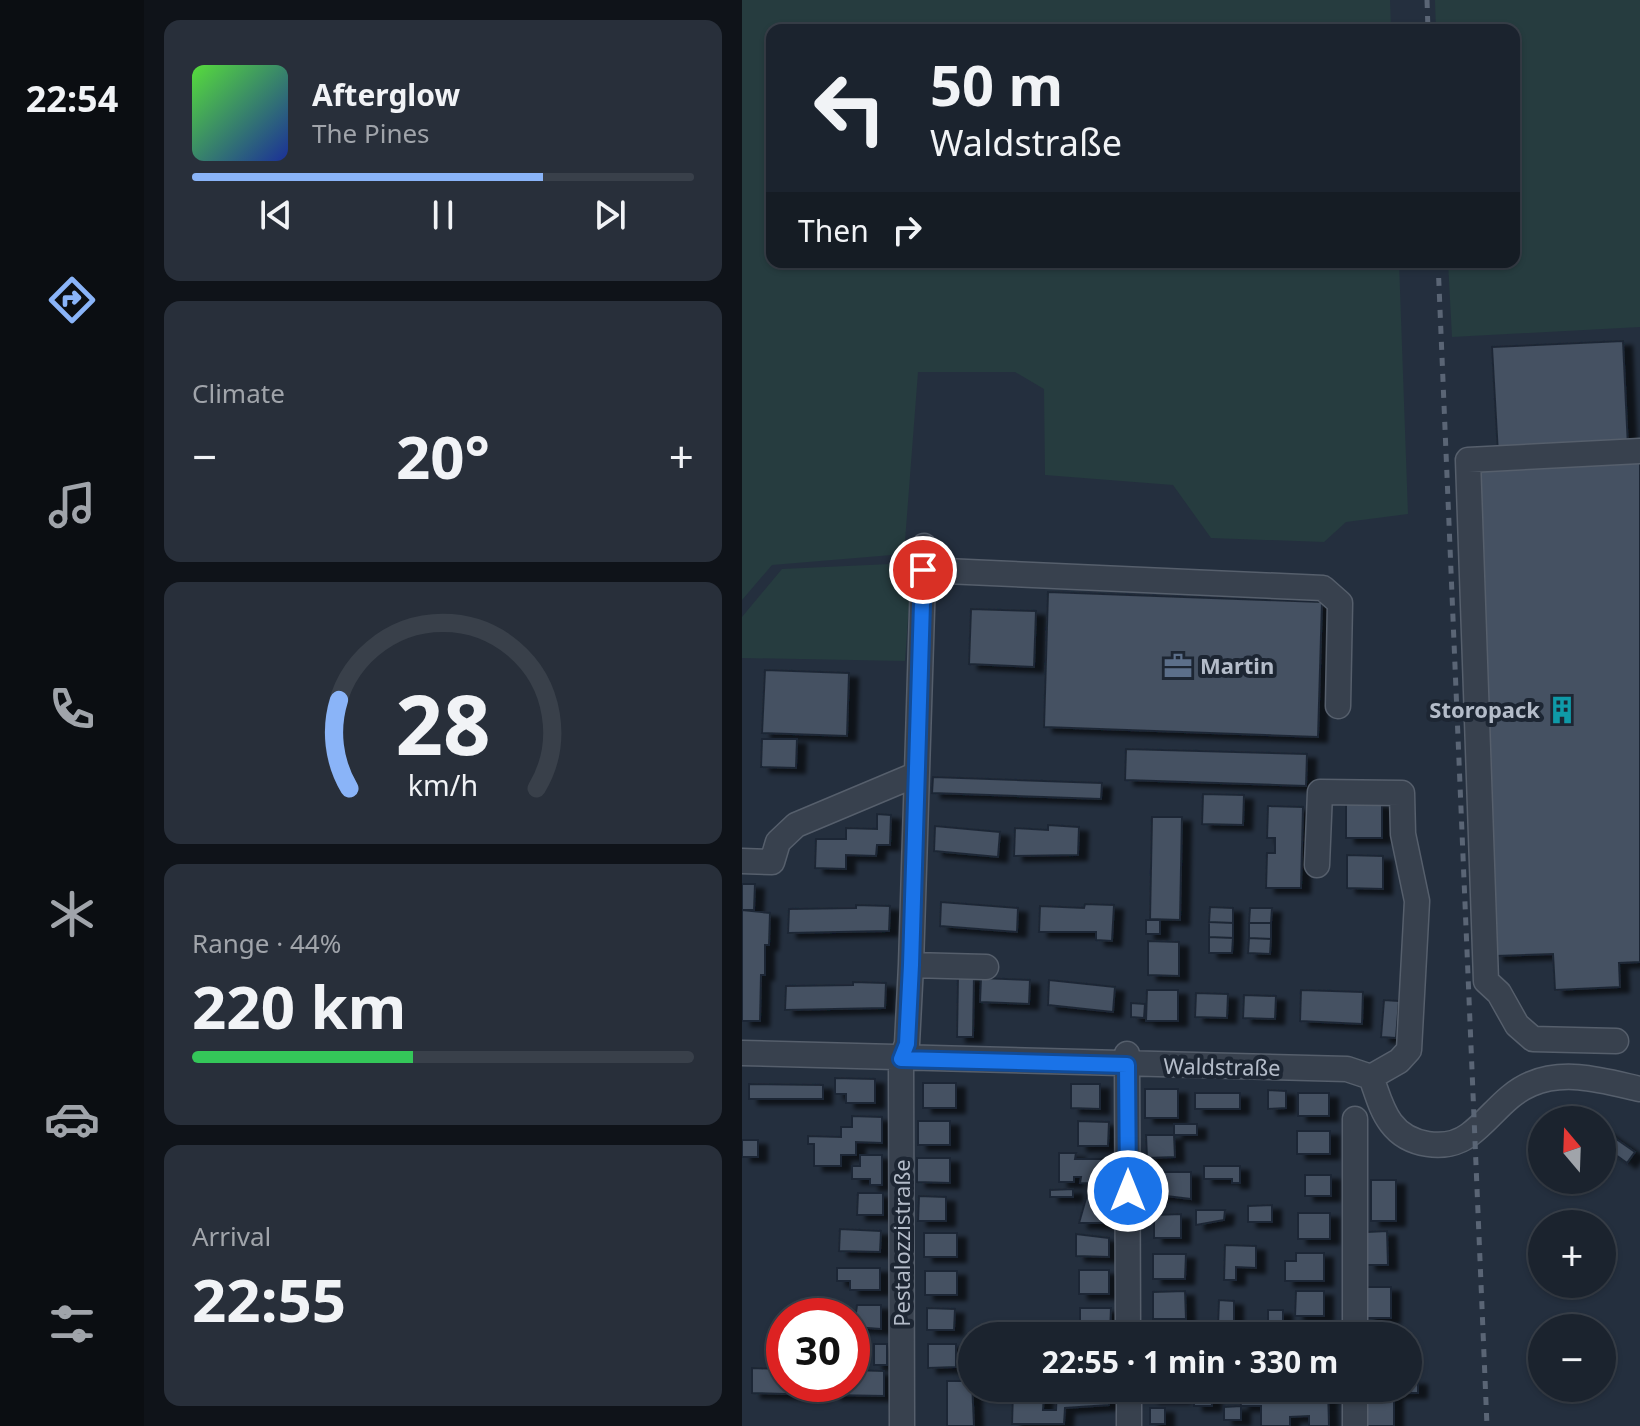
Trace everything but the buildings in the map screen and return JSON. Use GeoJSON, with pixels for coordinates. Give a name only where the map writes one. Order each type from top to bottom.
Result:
{"type":"FeatureCollection","features":[{"type":"Feature","properties":{"kind":"street"},"geometry":{"type":"LineString","coordinates":[[1616,1041],[1533,1039],[1517,1025],[1499,993],[1486,981],[1468,460],[1640,451]]}},
{"type":"Feature","properties":{"kind":"street","name":"Pestalozzistraße"},"geometry":{"type":"LineString","coordinates":[[902,1426],[901,1059],[907,1044],[911,965],[924,558],[1323,588],[1340,603],[1338,706]]}},
{"type":"Feature","properties":{"kind":"street"},"geometry":{"type":"LineString","coordinates":[[742,861],[772,862],[778,842],[796,825],[915,775]]}},
{"type":"Feature","properties":{"kind":"street"},"geometry":{"type":"LineString","coordinates":[[1317,865],[1320,792],[1402,793],[1403,834],[1417,901],[1409,1050],[1399,1061],[1371,1077],[1383,1109],[1397,1130],[1425,1144],[1442,1145],[1468,1136],[1510,1095],[1550,1078],[1591,1078],[1640,1089]]}},
{"type":"Feature","properties":{"kind":"street"},"geometry":{"type":"LineString","coordinates":[[911,965],[986,967]]}},
{"type":"Feature","properties":{"kind":"street","name":"Waldstraße"},"geometry":{"type":"LineString","coordinates":[[742,1053],[901,1059],[1127,1060],[1347,1069],[1371,1077]]}},
{"type":"Feature","properties":{"kind":"street"},"geometry":{"type":"LineString","coordinates":[[1127,1060],[1128,1322]]}},
{"type":"Feature","properties":{"kind":"street"},"geometry":{"type":"LineString","coordinates":[[1355,1119],[1355,1322]]}},
{"type":"Feature","properties":{"kind":"street"},"geometry":{"type":"LineString","coordinates":[[1129,1402],[1129,1426]]}},
{"type":"Feature","properties":{"kind":"street"},"geometry":{"type":"LineString","coordinates":[[1355,1402],[1355,1426]]}},
{"type":"Feature","properties":{"kind":"green space"},"geometry":{"type":"Polygon","coordinates":[[[742,0],[1390,0],[1391,24],[766,24],[766,268],[1399,268],[1408,514],[1346,522],[1324,542],[1211,538],[1173,485],[1045,475],[1044,389],[1015,372],[918,372],[904,554],[772,565],[742,600],[742,0]]]}},
{"type":"Feature","properties":{"kind":"green space"},"geometry":{"type":"Polygon","coordinates":[[[1435,0],[1640,0],[1640,327],[1452,337],[1448,268],[1520,268],[1520,24],[1436,24],[1435,0]]]}},
{"type":"Feature","properties":{"kind":"green space"},"geometry":{"type":"Polygon","coordinates":[[[912,563],[905,661],[742,658],[742,617],[782,569],[912,563]]]}},
{"type":"Feature","properties":{"kind":"railway"},"geometry":{"type":"LineString","coordinates":[[1427,0],[1428,24]]}},
{"type":"Feature","properties":{"kind":"railway"},"geometry":{"type":"LineString","coordinates":[[1438,268],[1487,1426]]}},
{"type":"Feature","properties":{"kind":"place","name":"Martin"},"geometry":{"type":"Point","coordinates":[1178,666]}},
{"type":"Feature","properties":{"kind":"place","name":"Storopack"},"geometry":{"type":"Point","coordinates":[1562,710]}},
{"type":"Feature","properties":{"kind":"route"},"geometry":{"type":"LineString","coordinates":[[923,570],[911,965],[907,1044],[901,1059],[1127,1065],[1128,1191]]}}]}
